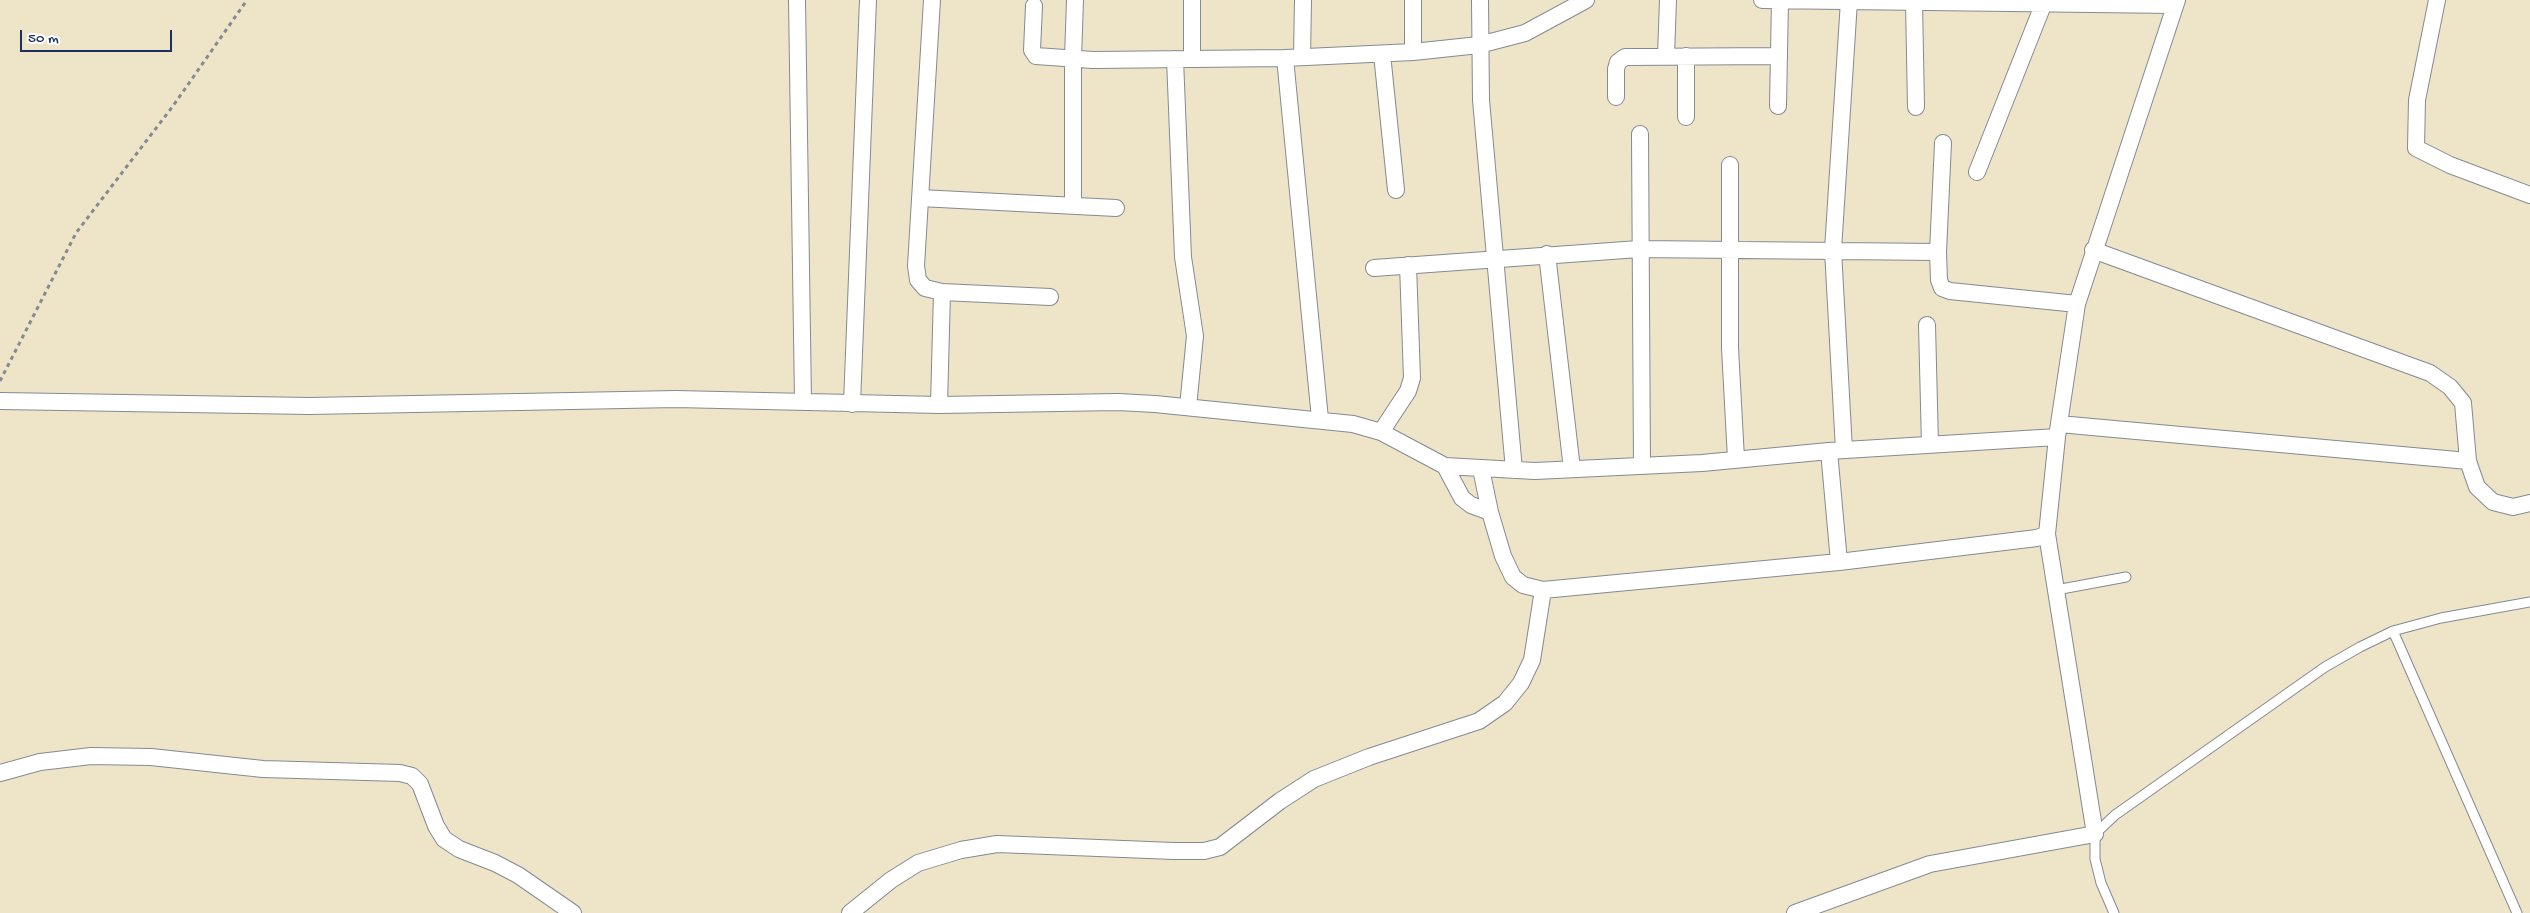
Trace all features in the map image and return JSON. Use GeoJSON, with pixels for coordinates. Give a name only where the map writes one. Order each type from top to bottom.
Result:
{"type":"FeatureCollection","features":[{"type":"Feature","properties":{"kind":"street"},"geometry":{"type":"LineString","coordinates":[[797,0],[803,401]]}},
{"type":"Feature","properties":{"kind":"street"},"geometry":{"type":"LineString","coordinates":[[852,404],[868,0]]}},
{"type":"Feature","properties":{"kind":"street"},"geometry":{"type":"LineString","coordinates":[[932,0],[916,266],[918,280],[924,288],[942,292],[1050,297]]}},
{"type":"Feature","properties":{"kind":"street"},"geometry":{"type":"LineString","coordinates":[[1074,205],[1073,59],[1075,0]]}},
{"type":"Feature","properties":{"kind":"street"},"geometry":{"type":"LineString","coordinates":[[1192,0],[1192,59]]}},
{"type":"Feature","properties":{"kind":"street"},"geometry":{"type":"LineString","coordinates":[[1302,57],[1304,0]]}},
{"type":"Feature","properties":{"kind":"street"},"geometry":{"type":"LineString","coordinates":[[1413,0],[1413,52]]}},
{"type":"Feature","properties":{"kind":"street"},"geometry":{"type":"LineString","coordinates":[[1480,0],[1479,45],[1494,259],[1514,470]]}},
{"type":"Feature","properties":{"kind":"street"},"geometry":{"type":"LineString","coordinates":[[1034,6],[1032,50],[1036,56],[1073,59],[1285,58],[1413,52],[1479,45],[1525,33],[1586,0]]}},
{"type":"Feature","properties":{"kind":"street"},"geometry":{"type":"LineString","coordinates":[[1666,56],[1668,0]]}},
{"type":"Feature","properties":{"kind":"street"},"geometry":{"type":"LineString","coordinates":[[1762,0],[2176,2],[2093,250],[2077,304],[2058,430],[2047,534],[2095,834],[1930,864],[1794,913]]}},
{"type":"Feature","properties":{"kind":"street"},"geometry":{"type":"LineString","coordinates":[[1778,106],[1780,0]]}},
{"type":"Feature","properties":{"kind":"street"},"geometry":{"type":"LineString","coordinates":[[2437,0],[2417,100],[2416,148],[2450,165],[2530,195]]}},
{"type":"Feature","properties":{"kind":"street"},"geometry":{"type":"LineString","coordinates":[[1839,562],[1833,250],[1849,1]]}},
{"type":"Feature","properties":{"kind":"street"},"geometry":{"type":"LineString","coordinates":[[1907,1],[1916,107]]}},
{"type":"Feature","properties":{"kind":"street"},"geometry":{"type":"LineString","coordinates":[[1977,172],[2045,1]]}},
{"type":"Feature","properties":{"kind":"street"},"geometry":{"type":"LineString","coordinates":[[1382,54],[1396,190]]}},
{"type":"Feature","properties":{"kind":"street"},"geometry":{"type":"LineString","coordinates":[[1686,56],[1686,117]]}},
{"type":"Feature","properties":{"kind":"street"},"geometry":{"type":"LineString","coordinates":[[1616,97],[1618,62],[1624,57],[1779,56]]}},
{"type":"Feature","properties":{"kind":"street"},"geometry":{"type":"LineString","coordinates":[[1285,58],[1320,419]]}},
{"type":"Feature","properties":{"kind":"street"},"geometry":{"type":"LineString","coordinates":[[1175,59],[1183,257],[1195,336],[1188,407]]}},
{"type":"Feature","properties":{"kind":"street"},"geometry":{"type":"LineString","coordinates":[[1640,134],[1639,249],[1642,466]]}},
{"type":"Feature","properties":{"kind":"street"},"geometry":{"type":"LineString","coordinates":[[1943,143],[1938,252],[1939,280],[1942,288],[1950,291],[2077,304]]}},
{"type":"Feature","properties":{"kind":"street"},"geometry":{"type":"LineString","coordinates":[[1730,165],[1730,348],[1736,460]]}},
{"type":"Feature","properties":{"kind":"street"},"geometry":{"type":"LineString","coordinates":[[920,198],[1116,208]]}},
{"type":"Feature","properties":{"kind":"street"},"geometry":{"type":"LineString","coordinates":[[1374,268],[1547,254],[1639,249],[1938,252]]}},
{"type":"Feature","properties":{"kind":"street"},"geometry":{"type":"LineString","coordinates":[[2093,250],[2430,373],[2450,386],[2463,403],[2468,461],[2477,487],[2493,502],[2513,507],[2530,503]]}},
{"type":"Feature","properties":{"kind":"street"},"geometry":{"type":"LineString","coordinates":[[1547,254],[1572,469]]}},
{"type":"Feature","properties":{"kind":"street"},"geometry":{"type":"LineString","coordinates":[[1381,432],[1408,391],[1412,378],[1408,265]]}},
{"type":"Feature","properties":{"kind":"street"},"geometry":{"type":"LineString","coordinates":[[939,405],[942,292]]}},
{"type":"Feature","properties":{"kind":"street"},"geometry":{"type":"LineString","coordinates":[[1927,325],[1930,445]]}},
{"type":"Feature","properties":{"kind":"street"},"geometry":{"type":"LineString","coordinates":[[0,401],[310,406],[676,399],[939,405],[1118,402],[1320,419],[1353,424],[1381,432],[1445,466],[1514,470],[1642,466],[1736,460],[1930,445],[2058,430],[2468,461]]}},
{"type":"Feature","properties":{"kind":"street"},"geometry":{"type":"LineString","coordinates":[[1445,466],[1462,498],[1471,505],[1490,512]]}},
{"type":"Feature","properties":{"kind":"street"},"geometry":{"type":"LineString","coordinates":[[1481,469],[1490,512],[1503,556],[1513,577],[1523,585],[1543,590],[1839,562],[2037,538],[2047,534]]}},
{"type":"Feature","properties":{"kind":"street"},"geometry":{"type":"LineString","coordinates":[[850,913],[891,880],[918,863],[961,850],[996,844],[1174,851],[1204,851],[1220,847],[1280,801],[1314,779],[1369,757],[1479,721],[1505,703],[1521,684],[1532,660],[1543,590]]}},
{"type":"Feature","properties":{"kind":"street"},"geometry":{"type":"LineString","coordinates":[[0,773],[40,762],[92,756],[151,758],[263,769],[400,773],[412,776],[420,784],[436,826],[444,839],[458,848],[495,862],[518,875],[574,913]]}},
{"type":"Feature","properties":{"kind":"lane"},"geometry":{"type":"LineString","coordinates":[[2056,590],[2126,576]]}},
{"type":"Feature","properties":{"kind":"lane"},"geometry":{"type":"LineString","coordinates":[[2114,913],[2101,883],[2094,859],[2095,834],[2115,816],[2325,667],[2393,631],[2441,618],[2530,602]]}},
{"type":"Feature","properties":{"kind":"lane"},"geometry":{"type":"LineString","coordinates":[[2393,631],[2517,913]]}},
{"type":"Feature","properties":{"kind":"path"},"geometry":{"type":"LineString","coordinates":[[0,381],[76,233],[172,106],[247,0]]}}]}
